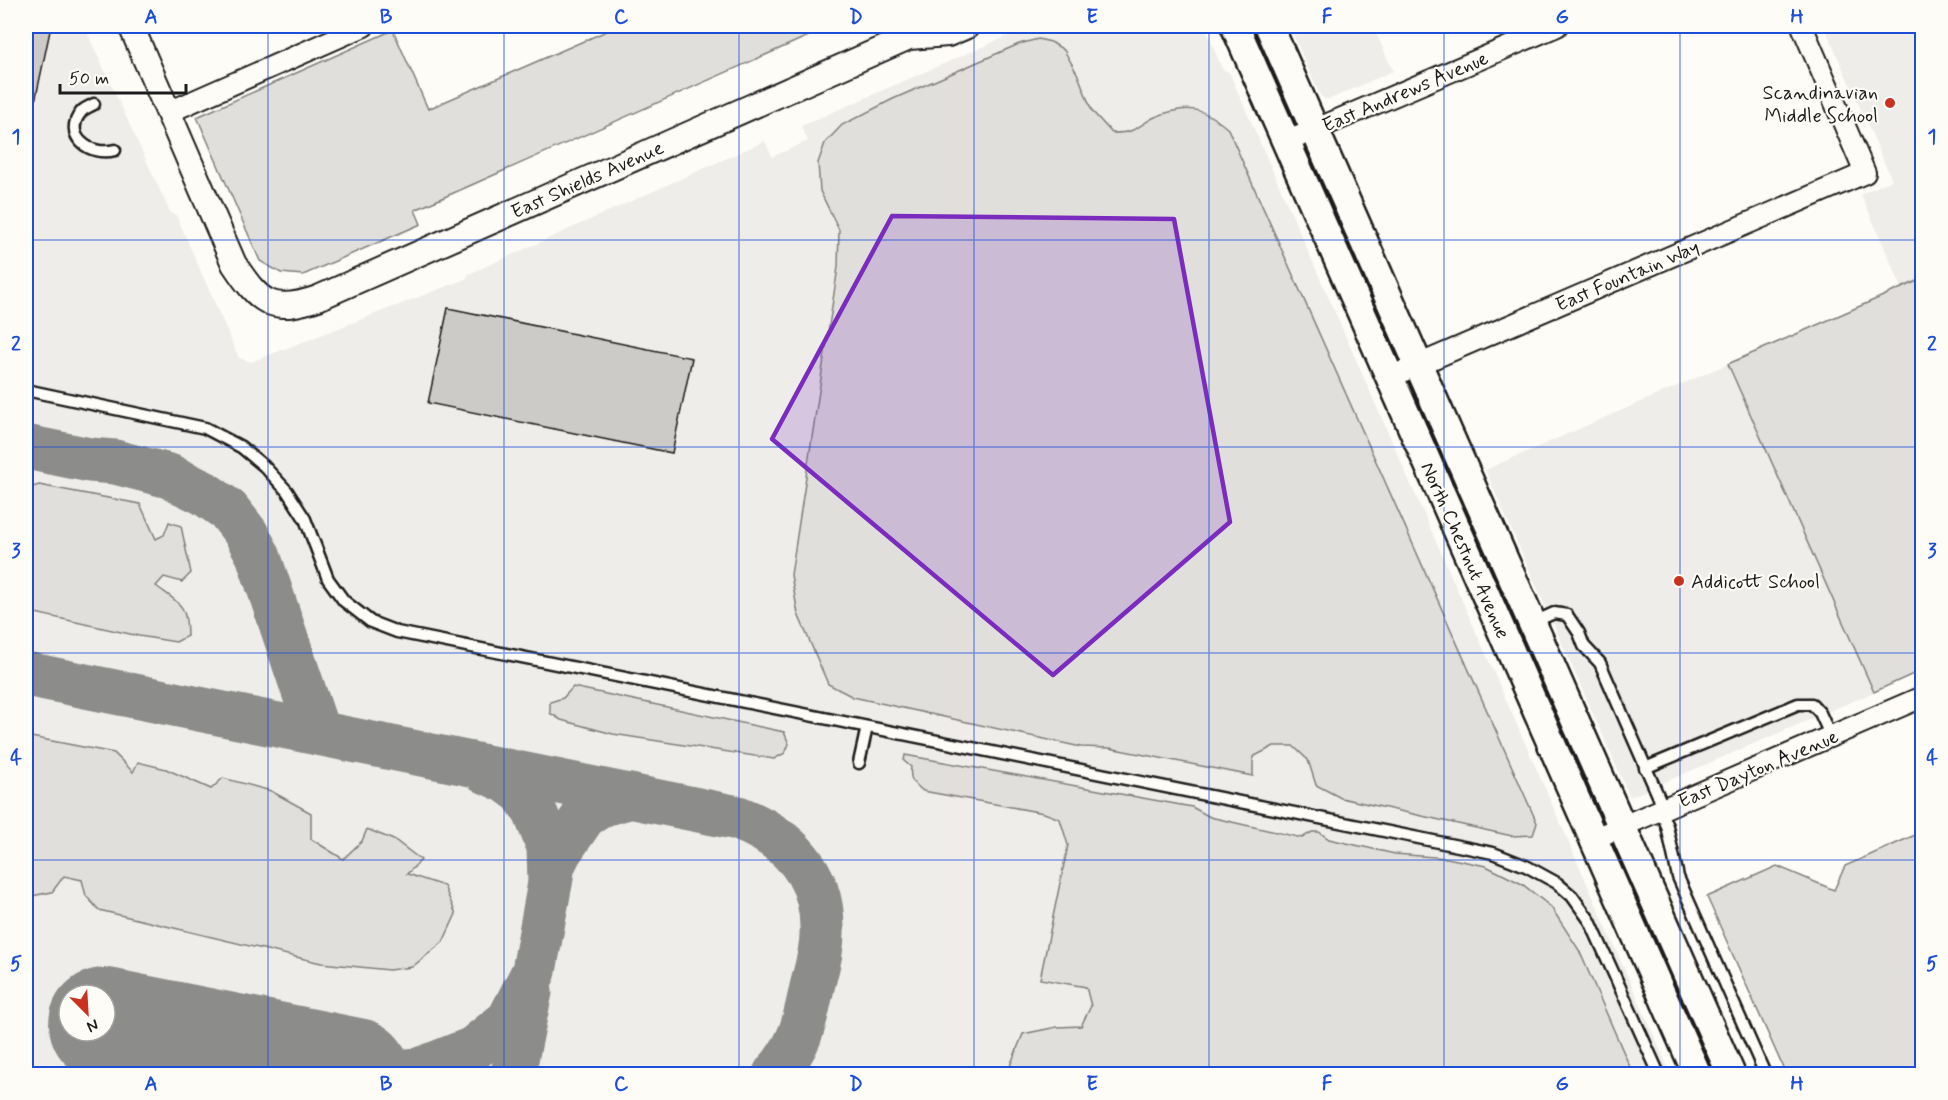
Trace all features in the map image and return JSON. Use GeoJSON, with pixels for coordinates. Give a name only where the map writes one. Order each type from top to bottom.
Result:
{"type":"FeatureCollection","features":[{"type":"Feature","properties":{"kind":"main road","name":"North Chestnut Avenue"},"geometry":{"type":"LineString","coordinates":[[1235,26],[1697,1074]]}},
{"type":"Feature","properties":{"kind":"main road","name":"North Chestnut Avenue"},"geometry":{"type":"LineString","coordinates":[[1269,26],[1731,1074]]}},
{"type":"Feature","properties":{"kind":"street"},"geometry":{"type":"LineString","coordinates":[[131,26],[169,112],[364,26]]}},
{"type":"Feature","properties":{"kind":"street","name":"East Shields Avenue"},"geometry":{"type":"LineString","coordinates":[[169,112],[234,264],[247,284],[264,300],[274,305],[287,306],[318,298],[914,31],[948,34],[968,26]]}},
{"type":"Feature","properties":{"kind":"street","name":"East Andrews Avenue"},"geometry":{"type":"LineString","coordinates":[[1286,142],[1557,26]]}},
{"type":"Feature","properties":{"kind":"street","name":"East Fountain Way"},"geometry":{"type":"LineString","coordinates":[[1390,377],[1864,173],[1802,26]]}},
{"type":"Feature","properties":{"kind":"street","name":"East Dayton Avenue"},"geometry":{"type":"LineString","coordinates":[[1593,839],[1923,697]]}},
{"type":"Feature","properties":{"kind":"lane"},"geometry":{"type":"LineString","coordinates":[[94,104],[83,110],[75,123],[77,137],[84,147],[98,152],[115,150]]}},
{"type":"Feature","properties":{"kind":"lane"},"geometry":{"type":"LineString","coordinates":[[26,390],[205,428],[241,447],[264,466],[287,491],[305,519],[328,579],[344,601],[371,622],[398,632],[1493,853],[1526,866],[1557,883],[1572,897],[1590,921],[1659,1074]]}},
{"type":"Feature","properties":{"kind":"lane"},"geometry":{"type":"LineString","coordinates":[[1532,623],[1554,613],[1567,615],[1579,633],[1584,646],[1600,663],[1662,809],[1678,877],[1765,1074]]}},
{"type":"Feature","properties":{"kind":"lane"},"geometry":{"type":"LineString","coordinates":[[1645,768],[1798,704],[1812,704],[1818,709],[1831,737]]}},
{"type":"Feature","properties":{"kind":"lane"},"geometry":{"type":"LineString","coordinates":[[859,763],[867,727]]}},
{"type":"Feature","properties":{"kind":"highlighted area"},"geometry":{"type":"Polygon","coordinates":[[[892,216],[1174,219],[1230,522],[1053,675],[772,439],[892,216]]]}},
{"type":"Feature","properties":{"kind":"shaded area"},"geometry":{"type":"Polygon","coordinates":[[[26,26],[84,26],[171,214],[176,215],[239,358],[251,362],[468,278],[467,275],[765,141],[772,157],[808,141],[801,126],[1030,26],[1205,26],[1222,69],[1229,72],[1671,1074],[26,1074],[26,26]]]}},
{"type":"Feature","properties":{"kind":"shaded area"},"geometry":{"type":"Polygon","coordinates":[[[618,26],[831,26],[415,210],[421,224],[303,275],[281,273],[260,261],[197,117],[393,30],[428,109],[618,26]]]}},
{"type":"Feature","properties":{"kind":"shaded area"},"geometry":{"type":"Polygon","coordinates":[[[1289,26],[1373,26],[1393,71],[1330,99],[1324,99],[1320,95],[1289,26]]]}},
{"type":"Feature","properties":{"kind":"shaded area","name":"Scandinavian Middle School"},"geometry":{"type":"Polygon","coordinates":[[[1824,26],[1922,26],[1922,279],[1902,288],[1861,194],[1892,180],[1824,26]]]}},
{"type":"Feature","properties":{"kind":"shaded area"},"geometry":{"type":"Polygon","coordinates":[[[1038,39],[1051,42],[1064,50],[1078,75],[1092,111],[1112,133],[1128,132],[1155,117],[1186,109],[1211,116],[1228,129],[1537,823],[1533,835],[1512,836],[1341,798],[1316,785],[1308,760],[1293,746],[1274,746],[1253,757],[1253,776],[1109,748],[1081,747],[853,697],[828,684],[798,614],[791,575],[838,267],[839,230],[820,191],[818,163],[825,143],[842,125],[893,99],[1019,44],[1038,39]]]}},
{"type":"Feature","properties":{"kind":"shaded area"},"geometry":{"type":"Polygon","coordinates":[[[1922,279],[1922,670],[1874,692],[1728,364],[1922,279]]]}},
{"type":"Feature","properties":{"kind":"shaded area","name":"Addicott School"},"geometry":{"type":"Polygon","coordinates":[[[1728,364],[1874,692],[1630,797],[1485,470],[1728,364]]]}},
{"type":"Feature","properties":{"kind":"shaded area"},"geometry":{"type":"Polygon","coordinates":[[[39,485],[140,504],[156,539],[164,535],[169,522],[181,526],[191,573],[182,582],[164,577],[156,586],[184,611],[187,636],[176,642],[26,611],[26,489],[39,485]]]}},
{"type":"Feature","properties":{"kind":"shaded area"},"geometry":{"type":"Polygon","coordinates":[[[573,687],[784,732],[789,744],[785,753],[774,759],[613,734],[561,720],[550,713],[550,702],[563,698],[573,687]]]}},
{"type":"Feature","properties":{"kind":"shaded area"},"geometry":{"type":"Polygon","coordinates":[[[26,736],[114,753],[133,772],[138,762],[166,769],[211,789],[223,778],[271,791],[311,813],[311,839],[343,859],[362,841],[367,829],[396,841],[421,860],[407,874],[444,886],[456,914],[443,942],[412,967],[389,970],[321,963],[99,910],[86,896],[82,880],[64,876],[52,892],[26,897],[26,736]]]}},
{"type":"Feature","properties":{"kind":"shaded area"},"geometry":{"type":"Polygon","coordinates":[[[905,755],[1192,807],[1210,817],[1302,838],[1312,832],[1319,832],[1329,839],[1395,854],[1447,858],[1486,866],[1522,884],[1551,907],[1579,950],[1633,1074],[999,1074],[1010,1066],[1023,1034],[1057,1027],[1081,1026],[1091,1006],[1086,987],[1040,979],[1068,845],[1060,819],[1044,813],[923,791],[912,781],[911,767],[904,761],[905,755]]]}},
{"type":"Feature","properties":{"kind":"shaded area"},"geometry":{"type":"Polygon","coordinates":[[[1922,832],[1922,1074],[1786,1074],[1707,897],[1777,866],[1834,890],[1845,866],[1922,832]]]}},
{"type":"Feature","properties":{"kind":"shaded area"},"geometry":{"type":"Polygon","coordinates":[[[884,1067],[980,1074],[883,1074],[884,1067]]]}},
{"type":"Feature","properties":{"kind":"building"},"geometry":{"type":"Polygon","coordinates":[[[26,26],[51,26],[32,116],[26,116],[26,26]]]}},
{"type":"Feature","properties":{"kind":"building"},"geometry":{"type":"Polygon","coordinates":[[[448,308],[692,358],[672,453],[428,403],[448,308]]]}},
{"type":"Feature","properties":{"kind":"taxiway"},"geometry":{"type":"LineString","coordinates":[[26,447],[90,460],[115,462],[169,476],[204,493],[228,510],[246,533],[258,555],[318,733]]}},
{"type":"Feature","properties":{"kind":"taxiway"},"geometry":{"type":"LineString","coordinates":[[26,674],[738,818],[756,826],[786,846],[808,873],[816,889],[822,927],[822,942],[804,1023],[791,1053],[775,1074]]}},
{"type":"Feature","properties":{"kind":"taxiway"},"geometry":{"type":"LineString","coordinates":[[369,1074],[420,1070],[473,1049],[509,1020],[534,971],[550,883],[549,847],[535,812],[523,793],[507,781],[485,771]]}},
{"type":"Feature","properties":{"kind":"taxiway"},"geometry":{"type":"LineString","coordinates":[[550,883],[553,865],[560,851],[584,816],[603,804],[631,796]]}},
{"type":"Feature","properties":{"kind":"taxiway"},"geometry":{"type":"LineString","coordinates":[[513,1074],[530,992]]}},
{"type":"Feature","properties":{"kind":"runway"},"geometry":{"type":"LineString","coordinates":[[117,1026],[355,1074]]}},
{"type":"Feature","properties":{"kind":"place","name":"Scandinavian Middle School"},"geometry":{"type":"Point","coordinates":[1890,103]}},
{"type":"Feature","properties":{"kind":"place","name":"Addicott School"},"geometry":{"type":"Point","coordinates":[1679,581]}}]}
